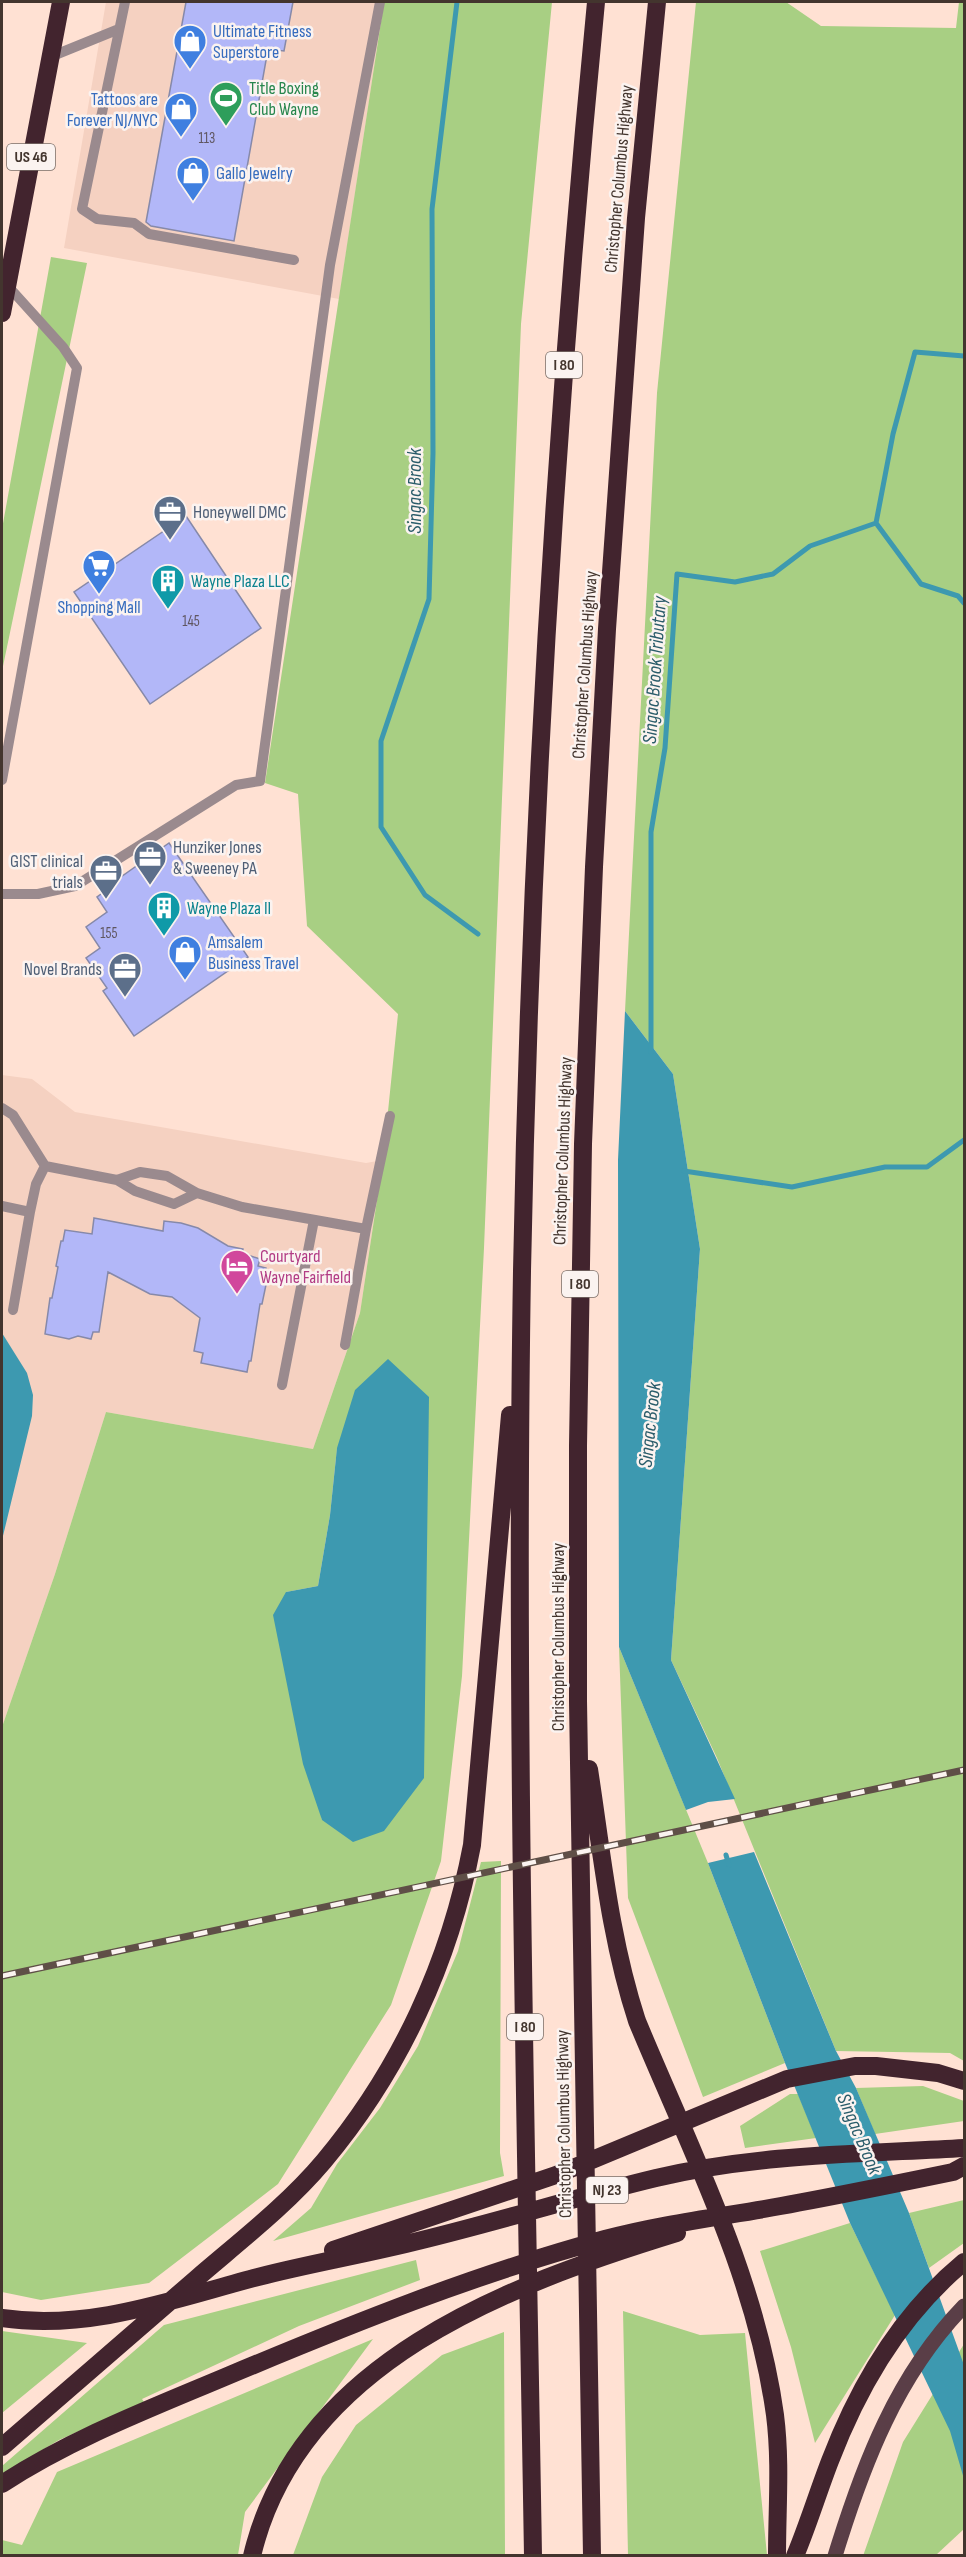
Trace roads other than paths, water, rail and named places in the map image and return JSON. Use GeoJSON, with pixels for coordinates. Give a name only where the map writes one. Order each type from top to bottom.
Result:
{"type":"FeatureCollection","features":[{"type":"Feature","properties":{"kind":"highway","name":"US 46"},"geometry":{"type":"LineString","coordinates":[[2,313],[61,2]]}},
{"type":"Feature","properties":{"kind":"highway","name":"Christopher Columbus Highway"},"geometry":{"type":"LineString","coordinates":[[534,2556],[521,1747],[522,1266],[548,598],[574,237],[596,2]]}},
{"type":"Feature","properties":{"kind":"highway","name":"Christopher Columbus Highway"},"geometry":{"type":"LineString","coordinates":[[592,2556],[578,1701],[581,1240],[594,867],[621,421],[645,116],[657,2]]}},
{"type":"Feature","properties":{"kind":"highway"},"geometry":{"type":"LineString","coordinates":[[2,2447],[250,2233],[316,2170],[351,2127],[389,2071],[422,2008],[454,1922],[472,1845],[522,1266]]}},
{"type":"Feature","properties":{"kind":"highway"},"geometry":{"type":"LineString","coordinates":[[578,1701],[611,1923],[626,1989],[637,2021],[738,2264],[762,2344],[775,2416],[778,2449],[777,2556]]}},
{"type":"Feature","properties":{"kind":"highway"},"geometry":{"type":"LineString","coordinates":[[258,2277],[596,2160],[787,2079],[855,2066],[906,2068],[938,2073],[964,2081]]}},
{"type":"Feature","properties":{"kind":"highway","name":"NJ 23"},"geometry":{"type":"LineString","coordinates":[[2,2318],[41,2321],[102,2317],[132,2311],[258,2277],[475,2227],[659,2178],[742,2163],[813,2155],[964,2148]]}},
{"type":"Feature","properties":{"kind":"highway"},"geometry":{"type":"LineString","coordinates":[[2,2484],[61,2450],[145,2411],[324,2336],[476,2279],[560,2252],[652,2228],[953,2172],[964,2166]]}},
{"type":"Feature","properties":{"kind":"highway"},"geometry":{"type":"LineString","coordinates":[[252,2556],[280,2482],[320,2424],[343,2399],[396,2355],[476,2309],[526,2286],[694,2228],[763,2209]]}},
{"type":"Feature","properties":{"kind":"highway"},"geometry":{"type":"LineString","coordinates":[[795,2556],[830,2460],[856,2399],[897,2332],[940,2284],[964,2262]]}},
{"type":"Feature","properties":{"kind":"main road"},"geometry":{"type":"LineString","coordinates":[[835,2556],[850,2505],[875,2442],[909,2376],[937,2336],[960,2310]]}},
{"type":"Feature","properties":{"kind":"lane"},"geometry":{"type":"LineString","coordinates":[[125,2],[82,208],[97,219],[134,223],[149,234],[294,260]]}},
{"type":"Feature","properties":{"kind":"lane"},"geometry":{"type":"LineString","coordinates":[[2,894],[38,894],[75,886],[236,785],[260,781],[330,265],[380,2]]}},
{"type":"Feature","properties":{"kind":"lane"},"geometry":{"type":"LineString","coordinates":[[50,57],[119,29]]}},
{"type":"Feature","properties":{"kind":"lane"},"geometry":{"type":"LineString","coordinates":[[2,780],[77,368],[63,347],[7,285]]}},
{"type":"Feature","properties":{"kind":"lane"},"geometry":{"type":"LineString","coordinates":[[2,1108],[13,1115],[45,1166],[117,1180],[135,1191],[174,1204],[197,1193]]}},
{"type":"Feature","properties":{"kind":"lane"},"geometry":{"type":"LineString","coordinates":[[345,1345],[390,1116]]}},
{"type":"Feature","properties":{"kind":"lane"},"geometry":{"type":"LineString","coordinates":[[12,1310],[36,1184],[45,1166]]}},
{"type":"Feature","properties":{"kind":"lane"},"geometry":{"type":"LineString","coordinates":[[117,1180],[140,1172],[168,1176],[197,1193],[242,1207],[366,1229]]}},
{"type":"Feature","properties":{"kind":"lane"},"geometry":{"type":"LineString","coordinates":[[2,1206],[30,1212]]}},
{"type":"Feature","properties":{"kind":"lane"},"geometry":{"type":"LineString","coordinates":[[282,1384],[314,1220]]}},
{"type":"Feature","properties":{"kind":"water"},"geometry":{"type":"Polygon","coordinates":[[[625,1011],[673,1074],[700,1249],[671,1660],[735,1799],[708,1802],[686,1810],[619,1647],[618,1160],[625,1011]]]}},
{"type":"Feature","properties":{"kind":"water"},"geometry":{"type":"Polygon","coordinates":[[[2,1333],[27,1373],[33,1395],[32,1416],[2,1540],[2,1333]]]}},
{"type":"Feature","properties":{"kind":"water"},"geometry":{"type":"Polygon","coordinates":[[[388,1359],[429,1397],[424,1778],[384,1831],[353,1842],[322,1820],[303,1764],[273,1615],[286,1592],[318,1586],[330,1515],[337,1448],[355,1390],[388,1359]]]}},
{"type":"Feature","properties":{"kind":"water"},"geometry":{"type":"Polygon","coordinates":[[[754,1852],[836,2051],[856,2088],[909,2213],[964,2365],[964,2479],[950,2431],[850,2223],[708,1863],[754,1852]]]}},
{"type":"Feature","properties":{"kind":"waterway","name":"Singac Brook"},"geometry":{"type":"LineString","coordinates":[[457,2],[432,209],[433,453],[429,599],[381,741],[381,827],[425,895],[478,934]]}},
{"type":"Feature","properties":{"kind":"waterway"},"geometry":{"type":"LineString","coordinates":[[876,523],[893,434],[915,352],[964,356]]}},
{"type":"Feature","properties":{"kind":"waterway","name":"Singac Brook Tributary"},"geometry":{"type":"LineString","coordinates":[[651,1052],[651,832],[665,748],[677,574],[735,582],[773,574],[810,546],[876,523],[921,584],[958,596],[964,603]]}},
{"type":"Feature","properties":{"kind":"waterway"},"geometry":{"type":"LineString","coordinates":[[684,1171],[792,1187],[885,1167],[927,1167],[964,1140]]}},
{"type":"Feature","properties":{"kind":"waterway","name":"Singac Brook"},"geometry":{"type":"LineString","coordinates":[[726,1855],[729,1865]]}},
{"type":"Feature","properties":{"kind":"railway"},"geometry":{"type":"LineString","coordinates":[[2,1976],[964,1770]]}},
{"type":"Feature","properties":{"kind":"place","name":"Ultimate Fitness Superstore"},"geometry":{"type":"Point","coordinates":[190,70]}},
{"type":"Feature","properties":{"kind":"place","name":"Title Boxing Club Wayne"},"geometry":{"type":"Point","coordinates":[226,127]}},
{"type":"Feature","properties":{"kind":"place","name":"Tattoos are Forever NJ/NYC"},"geometry":{"type":"Point","coordinates":[181,138]}},
{"type":"Feature","properties":{"kind":"place","name":"Gallo Jewelry"},"geometry":{"type":"Point","coordinates":[193,202]}},
{"type":"Feature","properties":{"kind":"place","name":"Honeywell DMC"},"geometry":{"type":"Point","coordinates":[170,541]}},
{"type":"Feature","properties":{"kind":"place","name":"Shopping Mall"},"geometry":{"type":"Point","coordinates":[99,595]}},
{"type":"Feature","properties":{"kind":"place","name":"Wayne Plaza LLC"},"geometry":{"type":"Point","coordinates":[168,610]}},
{"type":"Feature","properties":{"kind":"place","name":"Hunziker Jones & Sweeney PA"},"geometry":{"type":"Point","coordinates":[150,886]}},
{"type":"Feature","properties":{"kind":"place","name":"GIST clinical trials"},"geometry":{"type":"Point","coordinates":[106,900]}},
{"type":"Feature","properties":{"kind":"place","name":"Wayne Plaza II"},"geometry":{"type":"Point","coordinates":[164,937]}},
{"type":"Feature","properties":{"kind":"place","name":"Amsalem Business Travel"},"geometry":{"type":"Point","coordinates":[185,981]}},
{"type":"Feature","properties":{"kind":"place","name":"Novel Brands"},"geometry":{"type":"Point","coordinates":[125,998]}},
{"type":"Feature","properties":{"kind":"place","name":"Courtyard Wayne Fairfield"},"geometry":{"type":"Point","coordinates":[237,1295]}}]}
